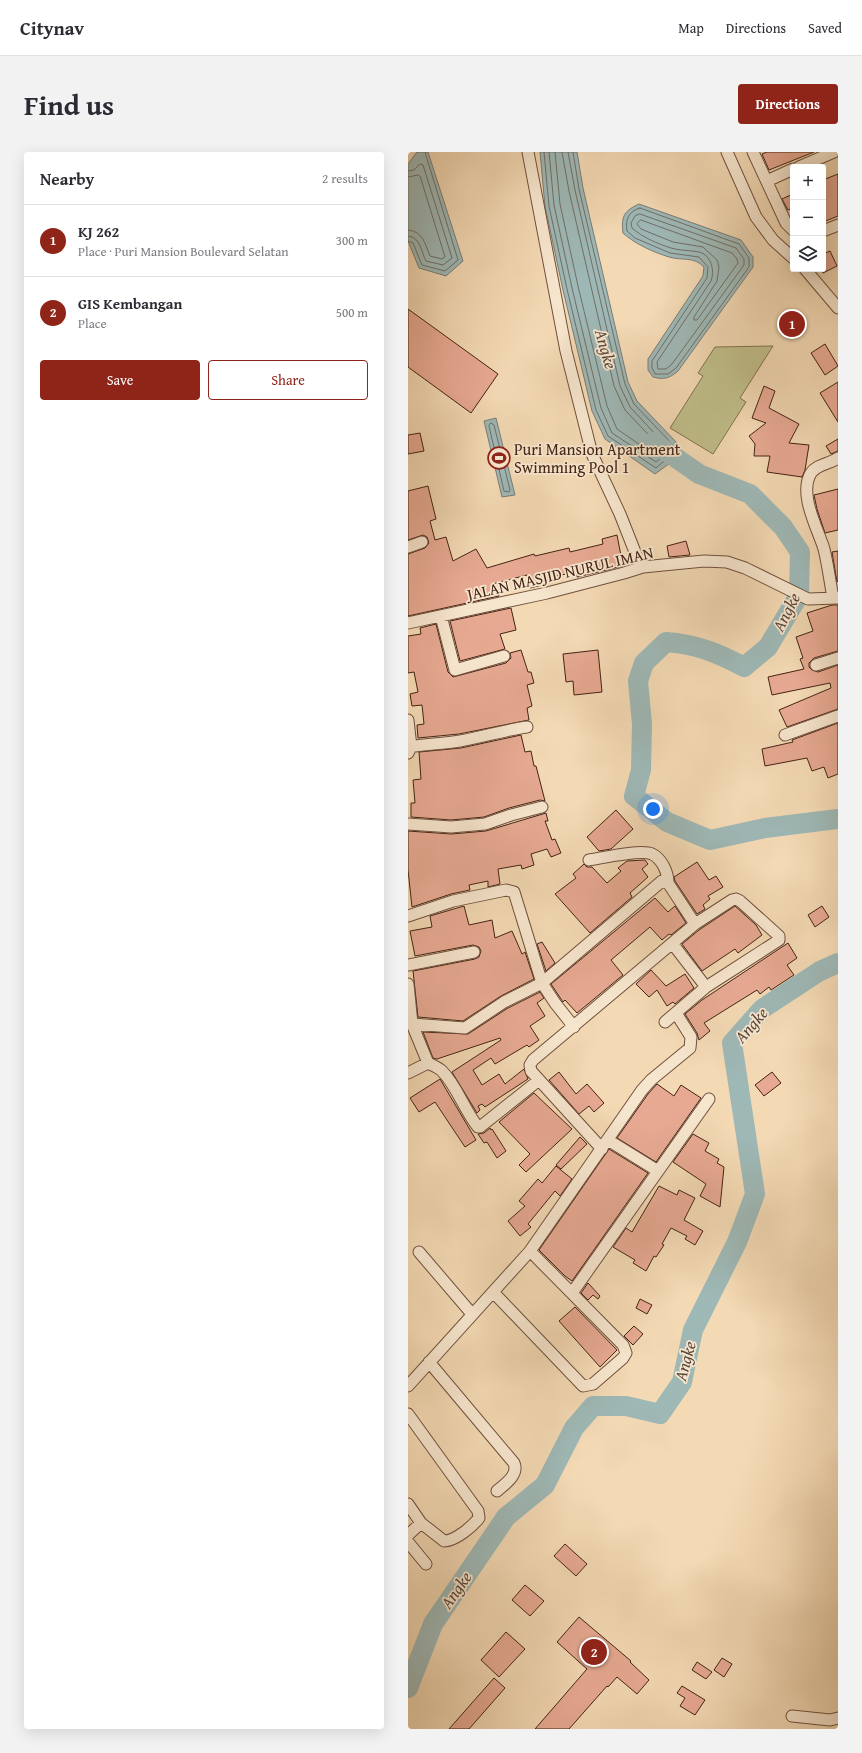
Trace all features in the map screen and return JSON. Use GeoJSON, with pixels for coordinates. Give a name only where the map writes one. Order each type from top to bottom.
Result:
{"type":"FeatureCollection","features":[{"type":"Feature","properties":{"kind":"street"},"geometry":{"type":"LineString","coordinates":[[528,152],[566,351],[588,440],[592,454],[620,514],[635,552],[644,566]]}},
{"type":"Feature","properties":{"kind":"street"},"geometry":{"type":"LineString","coordinates":[[727,152],[756,217],[773,240],[790,255]]}},
{"type":"Feature","properties":{"kind":"street"},"geometry":{"type":"LineString","coordinates":[[753,152],[786,223],[790,227]]}},
{"type":"Feature","properties":{"kind":"street"},"geometry":{"type":"LineString","coordinates":[[806,164],[834,152]]}},
{"type":"Feature","properties":{"kind":"street"},"geometry":{"type":"LineString","coordinates":[[766,181],[790,170]]}},
{"type":"Feature","properties":{"kind":"street"},"geometry":{"type":"LineString","coordinates":[[826,230],[838,225]]}},
{"type":"Feature","properties":{"kind":"street"},"geometry":{"type":"LineString","coordinates":[[808,272],[838,308]]}},
{"type":"Feature","properties":{"kind":"street"},"geometry":{"type":"LineString","coordinates":[[835,598],[824,550],[810,512],[808,497],[809,477],[812,471],[817,467],[837,462]]}},
{"type":"Feature","properties":{"kind":"street"},"geometry":{"type":"LineString","coordinates":[[408,547],[422,542]]}},
{"type":"Feature","properties":{"kind":"street","name":"JALAN MASJID NURUL IMAN"},"geometry":{"type":"LineString","coordinates":[[408,623],[547,593],[624,573],[644,566],[704,561],[727,562],[745,568],[808,599],[835,598]]}},
{"type":"Feature","properties":{"kind":"street"},"geometry":{"type":"LineString","coordinates":[[441,616],[455,670],[504,656]]}},
{"type":"Feature","properties":{"kind":"street"},"geometry":{"type":"LineString","coordinates":[[816,666],[838,658]]}},
{"type":"Feature","properties":{"kind":"street"},"geometry":{"type":"LineString","coordinates":[[785,735],[838,716]]}},
{"type":"Feature","properties":{"kind":"street"},"geometry":{"type":"LineString","coordinates":[[408,720],[409,749],[431,743],[459,741],[501,731],[527,727]]}},
{"type":"Feature","properties":{"kind":"street"},"geometry":{"type":"LineString","coordinates":[[408,824],[451,827],[485,824],[542,807]]}},
{"type":"Feature","properties":{"kind":"street"},"geometry":{"type":"LineString","coordinates":[[589,860],[641,852],[652,854],[661,862],[668,874],[668,883],[695,924]]}},
{"type":"Feature","properties":{"kind":"street"},"geometry":{"type":"LineString","coordinates":[[412,1024],[465,1028],[504,1002],[542,983],[657,884],[662,881],[668,883]]}},
{"type":"Feature","properties":{"kind":"street"},"geometry":{"type":"LineString","coordinates":[[408,916],[453,901],[506,890],[514,892],[542,983],[555,1003],[574,1027]]}},
{"type":"Feature","properties":{"kind":"street"},"geometry":{"type":"LineString","coordinates":[[658,1171],[605,1145],[531,1072],[530,1065],[533,1060],[695,924],[736,899],[779,936],[779,940],[706,987],[666,1022]]}},
{"type":"Feature","properties":{"kind":"street"},"geometry":{"type":"LineString","coordinates":[[672,943],[706,987]]}},
{"type":"Feature","properties":{"kind":"street"},"geometry":{"type":"LineString","coordinates":[[408,964],[474,952]]}},
{"type":"Feature","properties":{"kind":"street"},"geometry":{"type":"LineString","coordinates":[[408,984],[412,1024],[428,1063],[441,1069],[469,1116],[478,1127],[480,1127],[539,1080]]}},
{"type":"Feature","properties":{"kind":"street"},"geometry":{"type":"LineString","coordinates":[[408,1386],[530,1251],[642,1090],[651,1080],[690,1048],[691,1037],[676,1013]]}},
{"type":"Feature","properties":{"kind":"street"},"geometry":{"type":"LineString","coordinates":[[408,1073],[428,1063]]}},
{"type":"Feature","properties":{"kind":"street"},"geometry":{"type":"LineString","coordinates":[[572,1293],[709,1099]]}},
{"type":"Feature","properties":{"kind":"street"},"geometry":{"type":"LineString","coordinates":[[494,1292],[584,1386],[593,1384],[622,1358],[626,1352],[623,1345],[530,1251]]}},
{"type":"Feature","properties":{"kind":"street"},"geometry":{"type":"LineString","coordinates":[[419,1252],[472,1314]]}},
{"type":"Feature","properties":{"kind":"street"},"geometry":{"type":"LineString","coordinates":[[429,1362],[514,1463],[516,1471],[513,1476],[497,1491]]}},
{"type":"Feature","properties":{"kind":"street"},"geometry":{"type":"LineString","coordinates":[[408,1414],[479,1514],[476,1522],[448,1541],[440,1538],[421,1523],[408,1504]]}},
{"type":"Feature","properties":{"kind":"street"},"geometry":{"type":"LineString","coordinates":[[408,1535],[421,1523]]}},
{"type":"Feature","properties":{"kind":"street"},"geometry":{"type":"LineString","coordinates":[[408,1542],[426,1564]]}},
{"type":"Feature","properties":{"kind":"street"},"geometry":{"type":"LineString","coordinates":[[792,1716],[830,1720],[838,1718]]}},
{"type":"Feature","properties":{"kind":"shaded area"},"geometry":{"type":"Polygon","coordinates":[[[773,346],[740,398],[746,402],[713,454],[670,428],[703,376],[698,373],[715,347],[773,346]]]}},
{"type":"Feature","properties":{"kind":"water"},"geometry":{"type":"Polygon","coordinates":[[[417,152],[428,152],[463,261],[446,276],[419,268],[408,241],[408,164],[417,152]]]}},
{"type":"Feature","properties":{"kind":"water"},"geometry":{"type":"Polygon","coordinates":[[[540,152],[577,152],[583,188],[628,382],[637,401],[677,443],[681,455],[655,474],[605,439],[592,411],[563,290],[545,206],[540,152]]]}},
{"type":"Feature","properties":{"kind":"water"},"geometry":{"type":"Polygon","coordinates":[[[639,204],[741,240],[753,257],[753,267],[678,371],[669,377],[664,378],[653,377],[648,370],[648,359],[703,276],[704,267],[696,261],[669,257],[651,250],[633,241],[623,233],[623,218],[630,209],[639,204]]]}},
{"type":"Feature","properties":{"kind":"water","name":"Puri Mansion Apartment Swimming Pool 1"},"geometry":{"type":"Polygon","coordinates":[[[496,418],[515,495],[502,497],[484,421],[496,418]]]}},
{"type":"Feature","properties":{"kind":"building"},"geometry":{"type":"Polygon","coordinates":[[[767,152],[814,152],[769,170],[762,154],[767,152]]]}},
{"type":"Feature","properties":{"kind":"building"},"geometry":{"type":"Polygon","coordinates":[[[838,174],[838,216],[826,221],[826,200],[826,179],[838,174]]]}},
{"type":"Feature","properties":{"kind":"building"},"geometry":{"type":"Polygon","coordinates":[[[790,195],[790,209],[788,210],[782,199],[790,195]]]}},
{"type":"Feature","properties":{"kind":"building"},"geometry":{"type":"Polygon","coordinates":[[[830,251],[837,266],[826,272],[826,253],[830,251]]]}},
{"type":"Feature","properties":{"kind":"building"},"geometry":{"type":"Polygon","coordinates":[[[408,309],[498,374],[471,413],[408,367],[408,309]]]}},
{"type":"Feature","properties":{"kind":"building"},"geometry":{"type":"Polygon","coordinates":[[[798,316],[801,329],[786,332],[783,319],[798,316]]]}},
{"type":"Feature","properties":{"kind":"building"},"geometry":{"type":"Polygon","coordinates":[[[825,344],[838,366],[825,375],[811,353],[825,344]]]}},
{"type":"Feature","properties":{"kind":"building"},"geometry":{"type":"Polygon","coordinates":[[[838,382],[838,422],[820,393],[838,382]]]}},
{"type":"Feature","properties":{"kind":"building"},"geometry":{"type":"Polygon","coordinates":[[[764,386],[775,391],[769,408],[799,424],[789,443],[809,445],[805,470],[802,477],[767,472],[770,456],[754,456],[755,444],[749,436],[766,423],[752,418],[764,386]]]}},
{"type":"Feature","properties":{"kind":"building"},"geometry":{"type":"Polygon","coordinates":[[[420,433],[424,451],[408,454],[408,435],[420,433]]]}},
{"type":"Feature","properties":{"kind":"building"},"geometry":{"type":"Polygon","coordinates":[[[838,439],[838,451],[831,454],[826,446],[838,439]]]}},
{"type":"Feature","properties":{"kind":"building"},"geometry":{"type":"Polygon","coordinates":[[[428,486],[436,519],[430,521],[435,540],[446,537],[453,561],[476,549],[487,568],[534,554],[535,556],[569,548],[570,552],[603,544],[602,539],[617,535],[623,566],[577,577],[576,572],[541,579],[542,585],[530,588],[527,575],[493,584],[499,596],[408,616],[408,554],[425,548],[429,543],[427,537],[423,535],[408,540],[408,491],[428,486]]]}},
{"type":"Feature","properties":{"kind":"building"},"geometry":{"type":"Polygon","coordinates":[[[838,489],[838,530],[825,533],[814,495],[838,489]]]}},
{"type":"Feature","properties":{"kind":"building"},"geometry":{"type":"Polygon","coordinates":[[[686,541],[690,555],[669,557],[667,546],[686,541]]]}},
{"type":"Feature","properties":{"kind":"building"},"geometry":{"type":"Polygon","coordinates":[[[838,551],[838,581],[837,582],[832,552],[838,551]]]}},
{"type":"Feature","properties":{"kind":"building"},"geometry":{"type":"Polygon","coordinates":[[[832,605],[838,605],[838,651],[814,658],[809,663],[809,667],[818,672],[838,665],[838,709],[787,727],[779,710],[831,688],[830,683],[772,695],[768,677],[804,669],[800,659],[803,658],[796,637],[813,631],[807,613],[832,605]]]}},
{"type":"Feature","properties":{"kind":"building"},"geometry":{"type":"Polygon","coordinates":[[[511,608],[516,630],[500,634],[505,649],[460,661],[450,621],[511,608]]]}},
{"type":"Feature","properties":{"kind":"building"},"geometry":{"type":"Polygon","coordinates":[[[436,624],[448,672],[453,677],[506,663],[511,658],[510,653],[521,650],[528,672],[531,672],[534,683],[527,685],[532,706],[527,708],[529,720],[459,734],[418,738],[417,725],[424,724],[422,705],[412,706],[410,694],[418,692],[414,672],[408,673],[408,636],[421,634],[420,628],[436,624]]]}},
{"type":"Feature","properties":{"kind":"building"},"geometry":{"type":"Polygon","coordinates":[[[598,650],[602,692],[574,695],[573,681],[566,682],[563,654],[598,650]]]}},
{"type":"Feature","properties":{"kind":"building"},"geometry":{"type":"Polygon","coordinates":[[[838,723],[838,774],[828,778],[824,767],[812,771],[807,758],[765,766],[762,749],[793,742],[792,740],[838,723]]]}},
{"type":"Feature","properties":{"kind":"building"},"geometry":{"type":"Polygon","coordinates":[[[521,735],[525,752],[531,751],[545,801],[540,800],[509,808],[484,817],[451,820],[411,817],[411,803],[415,803],[413,780],[421,779],[419,752],[461,748],[521,735]]]}},
{"type":"Feature","properties":{"kind":"building"},"geometry":{"type":"Polygon","coordinates":[[[616,810],[633,829],[611,849],[599,851],[587,837],[616,810]]]}},
{"type":"Feature","properties":{"kind":"building"},"geometry":{"type":"Polygon","coordinates":[[[546,813],[548,821],[545,821],[552,840],[555,839],[561,853],[551,857],[547,849],[531,854],[534,865],[522,869],[521,865],[498,869],[500,884],[488,887],[488,881],[469,885],[470,890],[451,894],[412,907],[408,870],[408,831],[451,834],[486,831],[546,813]]]}},
{"type":"Feature","properties":{"kind":"building"},"geometry":{"type":"Polygon","coordinates":[[[645,860],[648,864],[642,869],[648,877],[630,893],[632,897],[590,933],[555,894],[576,878],[573,874],[584,864],[587,867],[592,867],[607,883],[621,871],[618,868],[627,861],[645,860]]]}},
{"type":"Feature","properties":{"kind":"building"},"geometry":{"type":"Polygon","coordinates":[[[697,862],[709,880],[716,876],[723,887],[708,896],[710,899],[703,905],[705,909],[697,914],[675,881],[674,877],[697,862]]]}},
{"type":"Feature","properties":{"kind":"building"},"geometry":{"type":"Polygon","coordinates":[[[655,898],[668,912],[675,906],[686,923],[662,940],[650,927],[611,960],[623,975],[577,1013],[565,1000],[563,1002],[551,984],[655,898]]]}},
{"type":"Feature","properties":{"kind":"building"},"geometry":{"type":"Polygon","coordinates":[[[464,906],[469,925],[492,920],[495,938],[512,931],[522,954],[525,952],[534,979],[501,996],[463,1021],[418,1017],[413,971],[475,959],[479,957],[481,951],[479,947],[473,945],[415,956],[410,931],[432,927],[430,916],[464,906]]]}},
{"type":"Feature","properties":{"kind":"building"},"geometry":{"type":"Polygon","coordinates":[[[735,906],[756,925],[762,935],[738,953],[735,949],[702,971],[682,944],[699,930],[735,906]]]}},
{"type":"Feature","properties":{"kind":"building"},"geometry":{"type":"Polygon","coordinates":[[[822,906],[829,917],[815,927],[808,915],[822,906]]]}},
{"type":"Feature","properties":{"kind":"building"},"geometry":{"type":"Polygon","coordinates":[[[542,942],[555,963],[546,971],[537,944],[542,942]]]}},
{"type":"Feature","properties":{"kind":"building"},"geometry":{"type":"Polygon","coordinates":[[[788,943],[797,958],[787,965],[794,975],[771,990],[769,987],[760,994],[757,990],[704,1023],[710,1031],[699,1040],[697,1033],[685,1014],[702,1000],[788,943]]]}},
{"type":"Feature","properties":{"kind":"building"},"geometry":{"type":"Polygon","coordinates":[[[651,970],[666,986],[685,974],[694,988],[675,1004],[673,1002],[667,1006],[657,990],[649,997],[636,984],[651,970]]]}},
{"type":"Feature","properties":{"kind":"building"},"geometry":{"type":"Polygon","coordinates":[[[540,992],[544,998],[537,1003],[545,1016],[530,1026],[539,1040],[529,1047],[527,1045],[495,1064],[491,1058],[473,1070],[482,1085],[499,1074],[505,1084],[524,1069],[528,1079],[485,1107],[482,1104],[478,1106],[480,1110],[477,1113],[452,1072],[501,1040],[500,1038],[437,1059],[433,1058],[423,1032],[468,1034],[508,1008],[540,992]]]}},
{"type":"Feature","properties":{"kind":"building"},"geometry":{"type":"Polygon","coordinates":[[[559,1072],[576,1094],[587,1084],[604,1103],[594,1112],[589,1106],[579,1114],[549,1080],[559,1072]]]}},
{"type":"Feature","properties":{"kind":"building"},"geometry":{"type":"Polygon","coordinates":[[[772,1072],[781,1083],[764,1096],[755,1085],[772,1072]]]}},
{"type":"Feature","properties":{"kind":"building"},"geometry":{"type":"Polygon","coordinates":[[[440,1079],[476,1140],[465,1147],[435,1102],[419,1112],[410,1098],[440,1079]]]}},
{"type":"Feature","properties":{"kind":"building"},"geometry":{"type":"Polygon","coordinates":[[[657,1084],[674,1096],[681,1085],[701,1098],[656,1162],[617,1138],[648,1094],[657,1084]]]}},
{"type":"Feature","properties":{"kind":"building"},"geometry":{"type":"Polygon","coordinates":[[[534,1093],[572,1129],[526,1172],[519,1165],[530,1154],[499,1122],[534,1093]]]}},
{"type":"Feature","properties":{"kind":"building"},"geometry":{"type":"Polygon","coordinates":[[[490,1128],[506,1151],[497,1158],[487,1142],[484,1143],[478,1134],[484,1133],[490,1128]]]}},
{"type":"Feature","properties":{"kind":"building"},"geometry":{"type":"Polygon","coordinates":[[[693,1134],[709,1143],[705,1151],[719,1159],[717,1163],[724,1167],[720,1207],[700,1196],[706,1184],[673,1162],[693,1134]]]}},
{"type":"Feature","properties":{"kind":"building"},"geometry":{"type":"Polygon","coordinates":[[[580,1137],[587,1144],[561,1169],[556,1165],[580,1137]]]}},
{"type":"Feature","properties":{"kind":"building"},"geometry":{"type":"Polygon","coordinates":[[[609,1149],[648,1173],[572,1281],[539,1250],[609,1149]]]}},
{"type":"Feature","properties":{"kind":"building"},"geometry":{"type":"Polygon","coordinates":[[[556,1166],[572,1179],[560,1196],[555,1191],[528,1224],[531,1227],[520,1236],[508,1221],[525,1206],[519,1201],[538,1179],[542,1183],[556,1166]]]}},
{"type":"Feature","properties":{"kind":"building"},"geometry":{"type":"Polygon","coordinates":[[[659,1186],[677,1195],[679,1190],[695,1198],[684,1220],[703,1231],[695,1245],[685,1239],[687,1236],[671,1228],[662,1244],[664,1245],[656,1257],[654,1256],[646,1271],[633,1263],[635,1260],[613,1247],[626,1228],[632,1232],[659,1186]]]}},
{"type":"Feature","properties":{"kind":"building"},"geometry":{"type":"Polygon","coordinates":[[[588,1283],[600,1296],[598,1299],[593,1295],[588,1300],[581,1293],[588,1283]]]}},
{"type":"Feature","properties":{"kind":"building"},"geometry":{"type":"Polygon","coordinates":[[[640,1299],[652,1305],[647,1314],[636,1308],[640,1299]]]}},
{"type":"Feature","properties":{"kind":"building"},"geometry":{"type":"Polygon","coordinates":[[[575,1307],[617,1350],[600,1367],[559,1321],[575,1307]]]}},
{"type":"Feature","properties":{"kind":"building"},"geometry":{"type":"Polygon","coordinates":[[[634,1326],[643,1334],[633,1345],[624,1336],[634,1326]]]}},
{"type":"Feature","properties":{"kind":"building"},"geometry":{"type":"Polygon","coordinates":[[[565,1544],[587,1564],[576,1576],[554,1556],[565,1544]]]}},
{"type":"Feature","properties":{"kind":"building"},"geometry":{"type":"Polygon","coordinates":[[[525,1585],[544,1601],[530,1616],[512,1600],[525,1585]]]}},
{"type":"Feature","properties":{"kind":"building"},"geometry":{"type":"Polygon","coordinates":[[[579,1617],[631,1661],[630,1662],[649,1680],[637,1694],[617,1677],[608,1687],[607,1686],[569,1729],[535,1729],[587,1669],[557,1642],[579,1617]]]}},
{"type":"Feature","properties":{"kind":"building"},"geometry":{"type":"Polygon","coordinates":[[[506,1632],[525,1649],[499,1677],[481,1660],[506,1632]]]}},
{"type":"Feature","properties":{"kind":"building"},"geometry":{"type":"Polygon","coordinates":[[[722,1658],[732,1664],[724,1677],[714,1670],[722,1658]]]}},
{"type":"Feature","properties":{"kind":"building"},"geometry":{"type":"Polygon","coordinates":[[[697,1662],[712,1672],[706,1679],[692,1670],[697,1662]]]}},
{"type":"Feature","properties":{"kind":"building"},"geometry":{"type":"Polygon","coordinates":[[[494,1678],[505,1688],[469,1729],[449,1729],[494,1678]]]}},
{"type":"Feature","properties":{"kind":"building"},"geometry":{"type":"Polygon","coordinates":[[[682,1686],[705,1700],[695,1715],[680,1706],[685,1698],[677,1693],[682,1686]]]}},
{"type":"Feature","properties":{"kind":"waterway","name":"Angke"},"geometry":{"type":"LineString","coordinates":[[653,442],[699,474],[750,494],[783,527],[800,552],[799,595],[768,647],[744,667],[725,657],[697,647],[666,642],[644,663],[638,681],[642,724],[641,770],[634,796],[667,822],[710,840],[765,828],[838,819]]}},
{"type":"Feature","properties":{"kind":"waterway","name":"Angke"},"geometry":{"type":"LineString","coordinates":[[408,1688],[433,1624],[506,1517],[545,1485],[574,1428],[593,1406],[626,1406],[660,1414],[682,1382],[693,1330],[737,1242],[755,1194],[732,1043],[762,1009],[820,971],[838,963]]}},
{"type":"Feature","properties":{"kind":"place","name":"KJ 262"},"geometry":{"type":"Point","coordinates":[792,324]}},
{"type":"Feature","properties":{"kind":"place","name":"Puri Mansion Apartment Swimming Pool 1"},"geometry":{"type":"Point","coordinates":[499,458]}},
{"type":"Feature","properties":{"kind":"place","name":"GIS Kembangan"},"geometry":{"type":"Point","coordinates":[594,1652]}}]}
